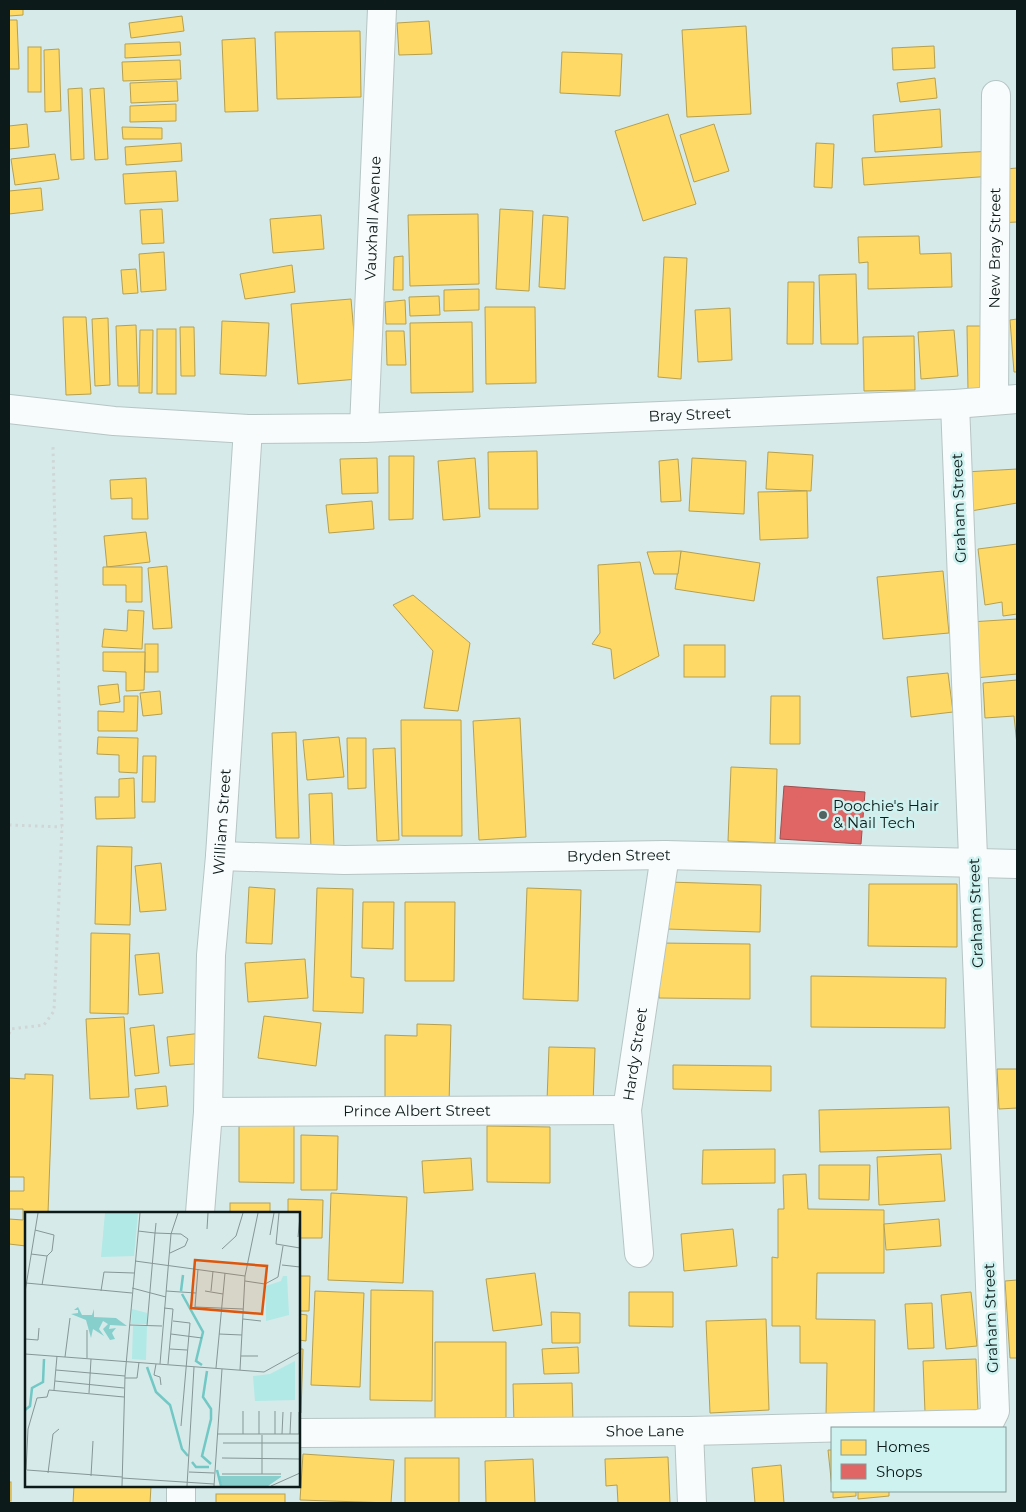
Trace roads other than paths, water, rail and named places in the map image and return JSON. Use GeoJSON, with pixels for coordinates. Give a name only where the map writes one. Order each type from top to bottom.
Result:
{"type":"FeatureCollection","features":[{"type":"Feature","properties":{"kind":"street","name":"Vauxhall Avenue"},"geometry":{"type":"LineString","coordinates":[[364,428],[382,9]]}},
{"type":"Feature","properties":{"kind":"street","name":"New Bray Street"},"geometry":{"type":"LineString","coordinates":[[996,95],[1006,399]]}},
{"type":"Feature","properties":{"kind":"street","name":"Bray Street"},"geometry":{"type":"LineString","coordinates":[[9,409],[114,421],[248,429],[364,428],[955,404],[1006,399]]}},
{"type":"Feature","properties":{"kind":"street","name":"Graham Street"},"geometry":{"type":"LineString","coordinates":[[955,404],[995,1411],[990,1421]]}},
{"type":"Feature","properties":{"kind":"street","name":"William Street"},"geometry":{"type":"LineString","coordinates":[[200,1212],[208,1112],[211,955],[220,856],[248,429]]}},
{"type":"Feature","properties":{"kind":"street","name":"Bryden Street"},"geometry":{"type":"LineString","coordinates":[[220,856],[344,860],[665,855],[1017,864]]}},
{"type":"Feature","properties":{"kind":"street","name":"Hardy Street"},"geometry":{"type":"LineString","coordinates":[[639,1253],[627,1110],[665,855]]}},
{"type":"Feature","properties":{"kind":"street","name":"Prince Albert Street"},"geometry":{"type":"LineString","coordinates":[[208,1112],[627,1110]]}},
{"type":"Feature","properties":{"kind":"street","name":"Shoe Lane"},"geometry":{"type":"LineString","coordinates":[[855,1427],[978,1424],[990,1421]]}},
{"type":"Feature","properties":{"kind":"street","name":"Shoe Lane"},"geometry":{"type":"LineString","coordinates":[[300,1433],[690,1431],[831,1428]]}},
{"type":"Feature","properties":{"kind":"street"},"geometry":{"type":"LineString","coordinates":[[690,1431],[692,1503]]}},
{"type":"Feature","properties":{"kind":"street"},"geometry":{"type":"LineString","coordinates":[[181,1487],[181,1503]]}},
{"type":"Feature","properties":{"kind":"place","name":"Poochie's Hair & Nail Tech"},"geometry":{"type":"Point","coordinates":[823,815]}}]}
